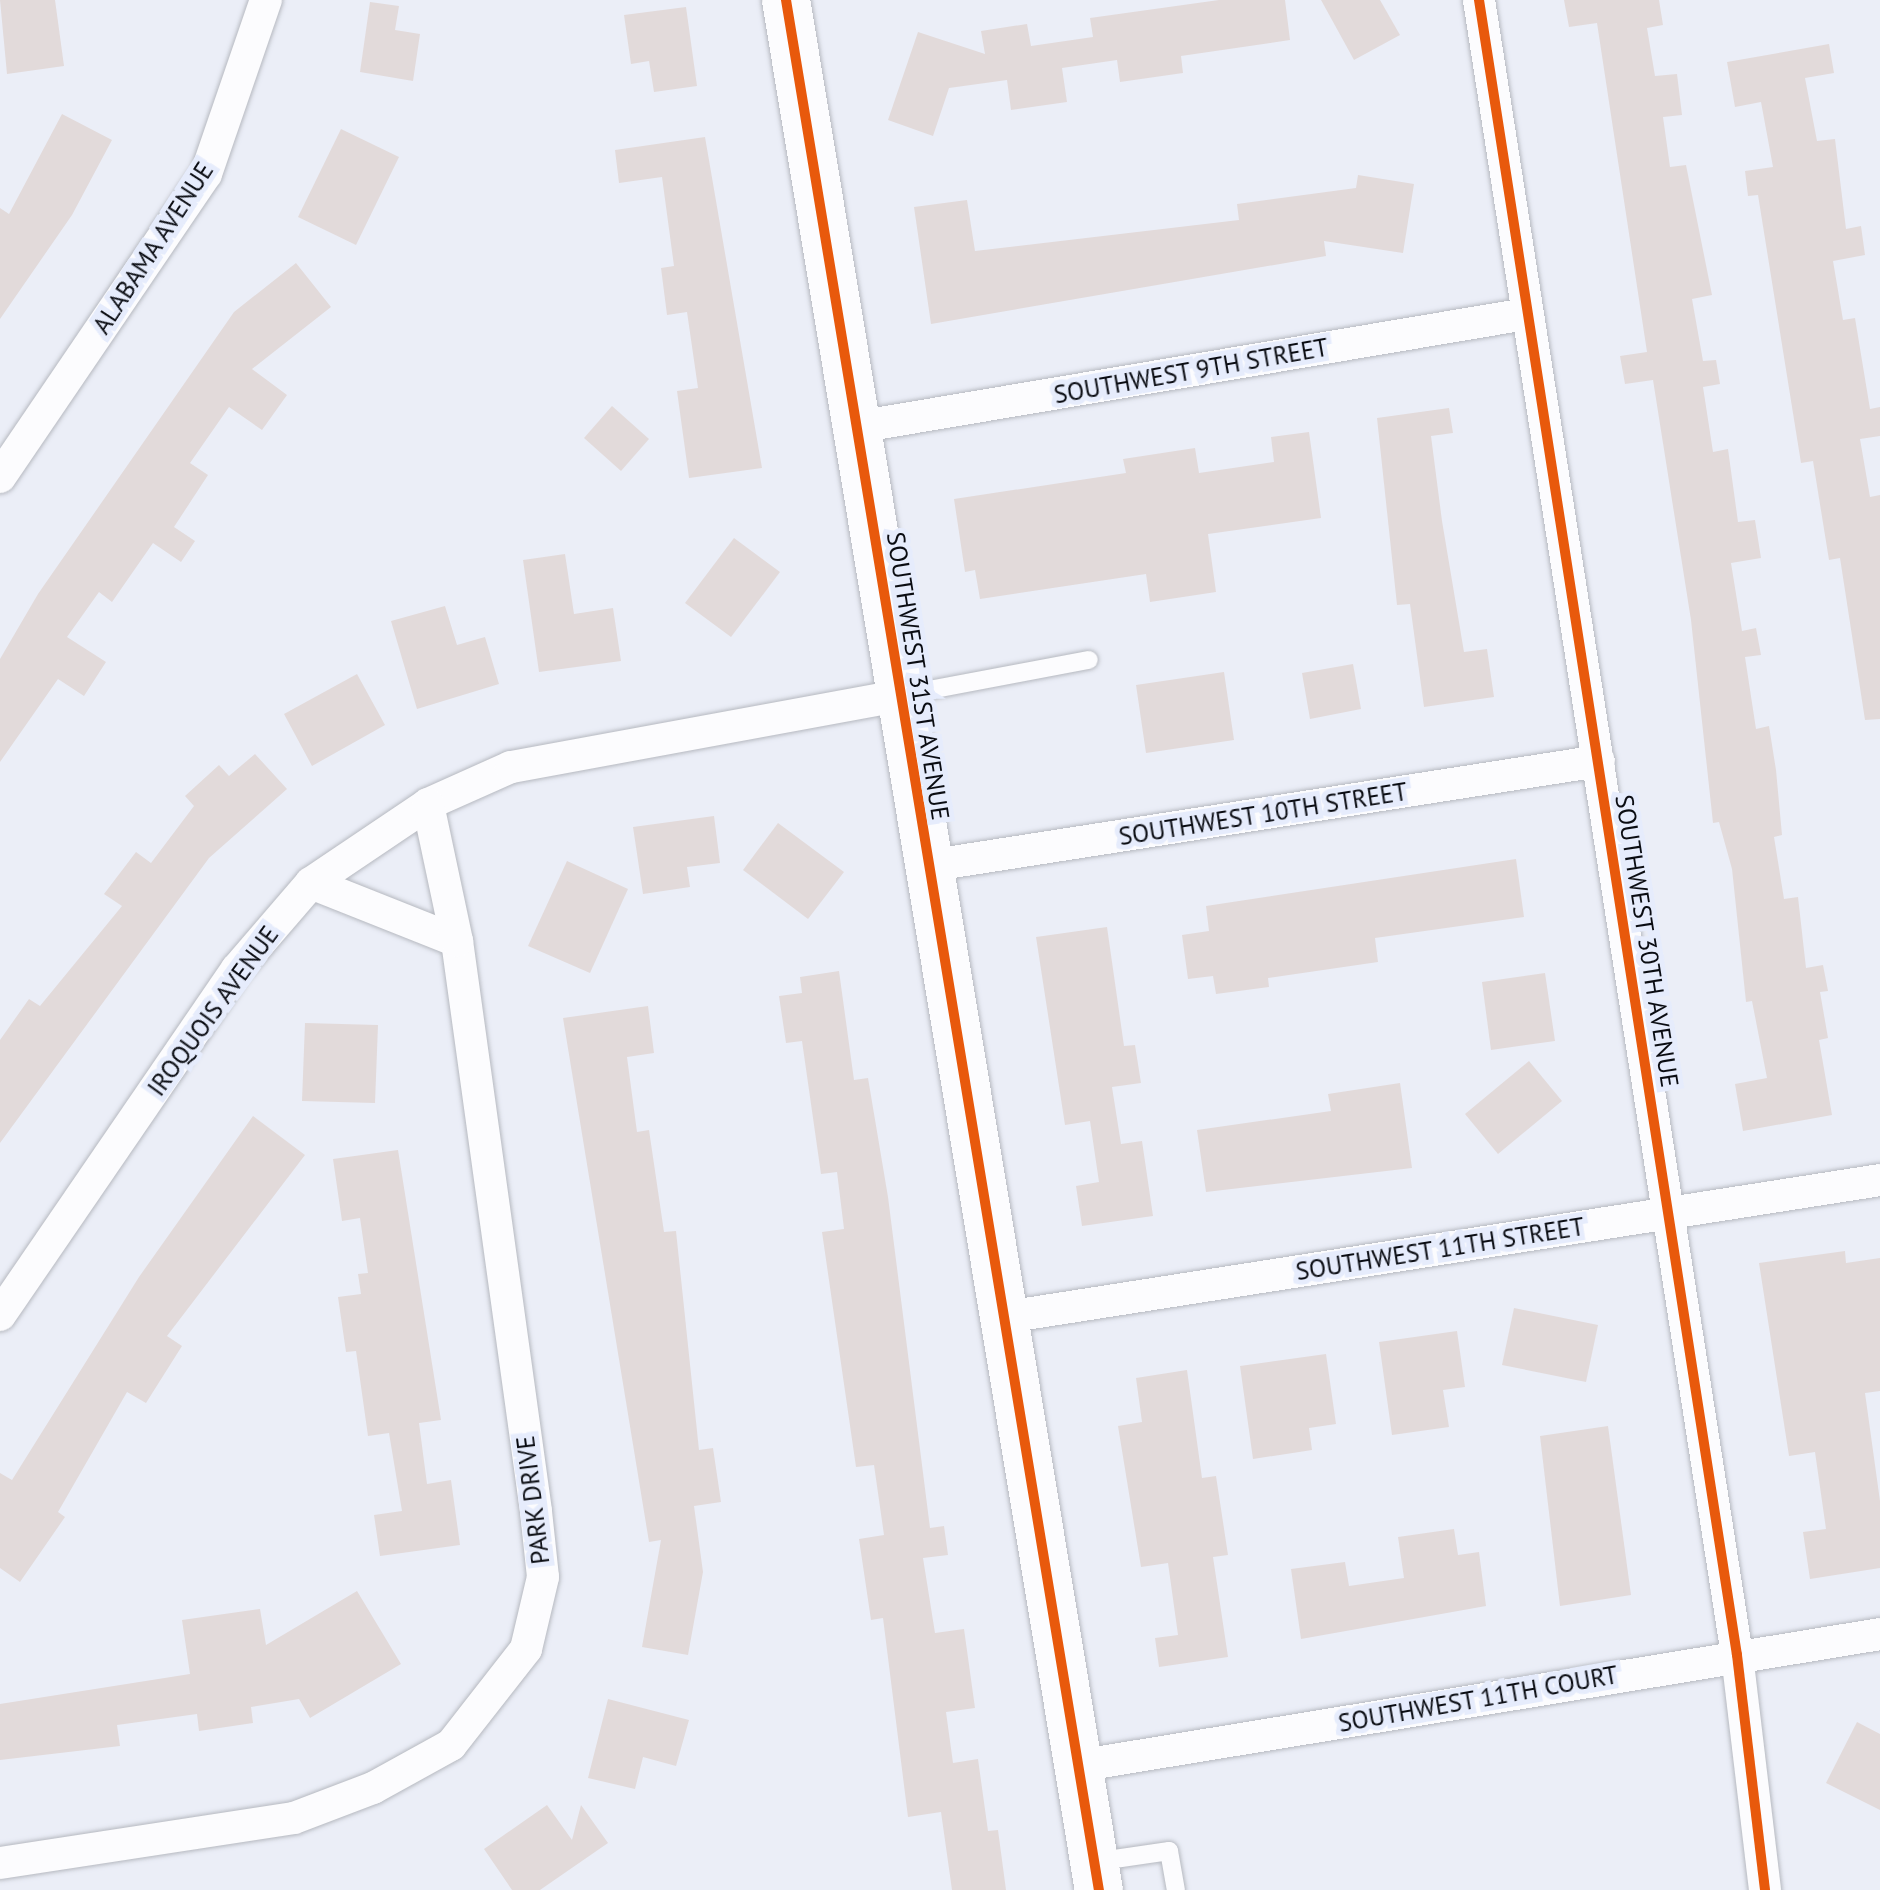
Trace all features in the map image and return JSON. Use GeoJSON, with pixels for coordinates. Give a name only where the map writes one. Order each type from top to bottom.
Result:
{"type":"FeatureCollection","features":[{"type":"Feature","properties":{"kind":"main road","name":"SOUTHWEST 31ST AVENUE"},"geometry":{"type":"LineString","coordinates":[[786,0],[902,695],[1000,1318],[1096,1876]]}},
{"type":"Feature","properties":{"kind":"street","name":"ALABAMA AVENUE"},"geometry":{"type":"LineString","coordinates":[[0,478],[206,174],[266,0]]}},
{"type":"Feature","properties":{"kind":"street","name":"SOUTHWEST 30TH AVENUE"},"geometry":{"type":"LineString","coordinates":[[1479,0],[1737,1655],[1765,1890]]}},
{"type":"Feature","properties":{"kind":"street","name":"SOUTHWEST 9TH STREET"},"geometry":{"type":"LineString","coordinates":[[856,427],[1526,314]]}},
{"type":"Feature","properties":{"kind":"street","name":"IROQUOIS AVENUE"},"geometry":{"type":"LineString","coordinates":[[0,1315],[237,969],[311,883],[428,804],[512,766],[902,695]]}},
{"type":"Feature","properties":{"kind":"street","name":"SOUTHWEST 10TH STREET"},"geometry":{"type":"LineString","coordinates":[[927,866],[1598,761]]}},
{"type":"Feature","properties":{"kind":"street","name":"PARK DRIVE"},"geometry":{"type":"LineString","coordinates":[[0,1863],[294,1818],[373,1788],[451,1745],[526,1649],[543,1577],[536,1511],[457,941],[428,804]]}},
{"type":"Feature","properties":{"kind":"street"},"geometry":{"type":"LineString","coordinates":[[311,883],[457,941]]}},
{"type":"Feature","properties":{"kind":"street","name":"SOUTHWEST 11TH STREET"},"geometry":{"type":"LineString","coordinates":[[1000,1318],[1880,1180]]}},
{"type":"Feature","properties":{"kind":"street","name":"SOUTHWEST 11TH COURT"},"geometry":{"type":"LineString","coordinates":[[1077,1766],[1880,1634]]}},
{"type":"Feature","properties":{"kind":"lane"},"geometry":{"type":"LineString","coordinates":[[902,695],[1089,660]]}},
{"type":"Feature","properties":{"kind":"lane"},"geometry":{"type":"LineString","coordinates":[[1096,1876],[1168,1852],[1176,1890]]}},
{"type":"Feature","properties":{"kind":"building"},"geometry":{"type":"Polygon","coordinates":[[[0,0],[55,0],[64,66],[7,74],[0,0]]]}},
{"type":"Feature","properties":{"kind":"building"},"geometry":{"type":"Polygon","coordinates":[[[1219,0],[1285,0],[1290,40],[1181,56],[1183,73],[1120,82],[1117,60],[1062,68],[1067,102],[1011,110],[1007,80],[949,88],[933,136],[888,120],[918,32],[985,54],[981,31],[1027,24],[1031,46],[1093,37],[1090,18],[1219,0]]]}},
{"type":"Feature","properties":{"kind":"building"},"geometry":{"type":"Polygon","coordinates":[[[1321,0],[1380,0],[1400,35],[1354,60],[1321,0]]]}},
{"type":"Feature","properties":{"kind":"building"},"geometry":{"type":"Polygon","coordinates":[[[1564,0],[1659,0],[1663,25],[1647,28],[1655,76],[1677,74],[1682,115],[1663,117],[1670,167],[1686,165],[1712,295],[1692,299],[1703,361],[1716,360],[1720,384],[1703,387],[1713,452],[1728,449],[1738,522],[1755,520],[1761,558],[1731,563],[1742,631],[1756,628],[1761,655],[1745,657],[1756,729],[1769,726],[1782,835],[1774,837],[1784,899],[1798,897],[1806,968],[1823,965],[1828,991],[1820,992],[1828,1038],[1819,1040],[1832,1115],[1743,1131],[1735,1084],[1767,1078],[1752,1001],[1746,1002],[1732,869],[1719,822],[1713,823],[1691,620],[1653,380],[1625,384],[1620,356],[1647,352],[1597,23],[1569,27],[1564,0]]]}},
{"type":"Feature","properties":{"kind":"building"},"geometry":{"type":"Polygon","coordinates":[[[370,2],[399,6],[395,30],[420,34],[413,81],[360,72],[370,2]]]}},
{"type":"Feature","properties":{"kind":"building"},"geometry":{"type":"Polygon","coordinates":[[[686,7],[697,86],[654,92],[649,61],[631,64],[624,15],[686,7]]]}},
{"type":"Feature","properties":{"kind":"building"},"geometry":{"type":"Polygon","coordinates":[[[1829,44],[1834,73],[1805,78],[1817,141],[1835,139],[1846,229],[1861,226],[1865,255],[1833,261],[1843,320],[1855,318],[1870,409],[1880,407],[1880,436],[1860,439],[1870,497],[1880,495],[1880,719],[1865,720],[1840,558],[1829,560],[1813,461],[1801,463],[1758,195],[1748,196],[1745,171],[1773,167],[1761,102],[1735,107],[1727,62],[1829,44]]]}},
{"type":"Feature","properties":{"kind":"building"},"geometry":{"type":"Polygon","coordinates":[[[62,114],[112,140],[72,215],[0,319],[0,208],[9,214],[62,114]]]}},
{"type":"Feature","properties":{"kind":"building"},"geometry":{"type":"Polygon","coordinates":[[[341,129],[399,157],[356,245],[298,217],[341,129]]]}},
{"type":"Feature","properties":{"kind":"building"},"geometry":{"type":"Polygon","coordinates":[[[705,137],[762,468],[689,478],[677,391],[698,388],[687,312],[667,315],[661,268],[674,266],[662,177],[619,183],[615,150],[705,137]]]}},
{"type":"Feature","properties":{"kind":"building"},"geometry":{"type":"Polygon","coordinates":[[[1358,175],[1414,184],[1403,253],[1324,241],[1326,256],[931,324],[914,207],[967,200],[975,251],[1239,220],[1237,204],[1356,188],[1358,175]]]}},
{"type":"Feature","properties":{"kind":"building"},"geometry":{"type":"Polygon","coordinates":[[[296,263],[331,307],[252,369],[287,395],[262,430],[229,407],[190,463],[208,475],[174,527],[195,541],[181,562],[153,543],[112,602],[99,592],[67,637],[106,662],[84,696],[58,679],[0,762],[0,659],[38,594],[234,312],[296,263]]]}},
{"type":"Feature","properties":{"kind":"building"},"geometry":{"type":"Polygon","coordinates":[[[612,406],[649,439],[621,471],[584,438],[612,406]]]}},
{"type":"Feature","properties":{"kind":"building"},"geometry":{"type":"Polygon","coordinates":[[[1449,408],[1453,433],[1431,436],[1442,521],[1464,652],[1487,649],[1494,697],[1424,707],[1410,604],[1397,605],[1377,418],[1449,408]]]}},
{"type":"Feature","properties":{"kind":"building"},"geometry":{"type":"Polygon","coordinates":[[[1309,432],[1321,518],[1208,534],[1216,592],[1150,602],[1146,574],[980,599],[975,570],[965,572],[954,499],[1126,473],[1123,459],[1195,448],[1199,473],[1274,462],[1271,437],[1309,432]]]}},
{"type":"Feature","properties":{"kind":"building"},"geometry":{"type":"Polygon","coordinates":[[[734,538],[780,572],[731,637],[685,603],[734,538]]]}},
{"type":"Feature","properties":{"kind":"building"},"geometry":{"type":"Polygon","coordinates":[[[565,554],[574,614],[613,608],[621,661],[539,672],[523,560],[565,554]]]}},
{"type":"Feature","properties":{"kind":"building"},"geometry":{"type":"Polygon","coordinates":[[[445,606],[457,645],[485,637],[499,684],[417,709],[391,621],[445,606]]]}},
{"type":"Feature","properties":{"kind":"building"},"geometry":{"type":"Polygon","coordinates":[[[1353,664],[1361,709],[1310,719],[1302,673],[1353,664]]]}},
{"type":"Feature","properties":{"kind":"building"},"geometry":{"type":"Polygon","coordinates":[[[1224,672],[1234,740],[1146,753],[1136,685],[1224,672]]]}},
{"type":"Feature","properties":{"kind":"building"},"geometry":{"type":"Polygon","coordinates":[[[357,674],[385,725],[312,766],[284,714],[357,674]]]}},
{"type":"Feature","properties":{"kind":"building"},"geometry":{"type":"Polygon","coordinates":[[[255,754],[287,789],[209,858],[0,1143],[0,1040],[29,999],[40,1006],[122,906],[104,894],[136,852],[151,863],[194,806],[185,796],[219,765],[229,776],[255,754]]]}},
{"type":"Feature","properties":{"kind":"building"},"geometry":{"type":"Polygon","coordinates":[[[714,816],[720,863],[687,867],[690,887],[643,894],[633,827],[714,816]]]}},
{"type":"Feature","properties":{"kind":"building"},"geometry":{"type":"Polygon","coordinates":[[[778,823],[844,872],[808,919],[743,870],[778,823]]]}},
{"type":"Feature","properties":{"kind":"building"},"geometry":{"type":"Polygon","coordinates":[[[1516,859],[1524,917],[1375,938],[1378,962],[1268,978],[1269,987],[1216,994],[1213,976],[1188,979],[1182,935],[1209,931],[1206,906],[1516,859]]]}},
{"type":"Feature","properties":{"kind":"building"},"geometry":{"type":"Polygon","coordinates":[[[567,861],[628,889],[590,973],[528,946],[567,861]]]}},
{"type":"Feature","properties":{"kind":"building"},"geometry":{"type":"Polygon","coordinates":[[[1107,927],[1124,1046],[1135,1045],[1141,1083],[1112,1087],[1121,1144],[1142,1141],[1153,1216],[1082,1226],[1076,1186],[1099,1182],[1090,1121],[1065,1125],[1036,937],[1107,927]]]}},
{"type":"Feature","properties":{"kind":"building"},"geometry":{"type":"Polygon","coordinates":[[[839,971],[854,1080],[868,1078],[888,1197],[930,1528],[944,1526],[948,1555],[923,1558],[935,1633],[964,1629],[975,1708],[946,1712],[953,1763],[978,1759],[988,1831],[998,1830],[1006,1890],[952,1890],[941,1812],[908,1817],[883,1618],[871,1620],[859,1539],[884,1535],[874,1465],[856,1467],[822,1232],[844,1229],[837,1172],[821,1174],[802,1041],[786,1043],[779,996],[802,993],[800,977],[839,971]]]}},
{"type":"Feature","properties":{"kind":"building"},"geometry":{"type":"Polygon","coordinates":[[[1545,973],[1555,1041],[1491,1050],[1482,982],[1545,973]]]}},
{"type":"Feature","properties":{"kind":"building"},"geometry":{"type":"Polygon","coordinates":[[[648,1006],[654,1053],[627,1057],[637,1132],[649,1130],[664,1232],[676,1231],[699,1450],[713,1448],[721,1502],[694,1506],[703,1572],[688,1655],[642,1647],[661,1540],[649,1542],[563,1018],[648,1006]]]}},
{"type":"Feature","properties":{"kind":"building"},"geometry":{"type":"Polygon","coordinates":[[[305,1023],[378,1025],[375,1103],[302,1101],[305,1023]]]}},
{"type":"Feature","properties":{"kind":"building"},"geometry":{"type":"Polygon","coordinates":[[[1529,1061],[1562,1101],[1498,1154],[1465,1114],[1529,1061]]]}},
{"type":"Feature","properties":{"kind":"building"},"geometry":{"type":"Polygon","coordinates":[[[1400,1083],[1412,1168],[1206,1192],[1197,1130],[1331,1111],[1328,1094],[1400,1083]]]}},
{"type":"Feature","properties":{"kind":"building"},"geometry":{"type":"Polygon","coordinates":[[[253,1116],[305,1155],[167,1336],[182,1346],[146,1403],[127,1392],[58,1512],[65,1517],[20,1582],[0,1568],[0,1473],[12,1480],[139,1277],[253,1116]]]}},
{"type":"Feature","properties":{"kind":"building"},"geometry":{"type":"Polygon","coordinates":[[[398,1150],[441,1420],[419,1423],[427,1484],[451,1480],[460,1545],[380,1556],[374,1515],[402,1511],[389,1433],[368,1436],[356,1351],[346,1352],[338,1297],[361,1294],[358,1274],[368,1273],[360,1218],[342,1221],[333,1159],[398,1150]]]}},
{"type":"Feature","properties":{"kind":"building"},"geometry":{"type":"Polygon","coordinates":[[[1845,1251],[1846,1263],[1880,1258],[1880,1391],[1865,1393],[1880,1501],[1880,1568],[1810,1579],[1803,1532],[1826,1529],[1815,1452],[1789,1456],[1759,1263],[1845,1251]]]}},
{"type":"Feature","properties":{"kind":"building"},"geometry":{"type":"Polygon","coordinates":[[[1514,1308],[1598,1325],[1586,1382],[1502,1365],[1514,1308]]]}},
{"type":"Feature","properties":{"kind":"building"},"geometry":{"type":"Polygon","coordinates":[[[1457,1331],[1465,1387],[1443,1390],[1449,1427],[1392,1435],[1379,1342],[1457,1331]]]}},
{"type":"Feature","properties":{"kind":"building"},"geometry":{"type":"Polygon","coordinates":[[[1326,1354],[1336,1424],[1309,1428],[1312,1450],[1253,1459],[1240,1366],[1326,1354]]]}},
{"type":"Feature","properties":{"kind":"building"},"geometry":{"type":"Polygon","coordinates":[[[1187,1370],[1202,1478],[1216,1476],[1228,1555],[1213,1557],[1228,1657],[1159,1667],[1155,1638],[1178,1635],[1168,1563],[1141,1567],[1118,1426],[1142,1422],[1136,1378],[1187,1370]]]}},
{"type":"Feature","properties":{"kind":"building"},"geometry":{"type":"Polygon","coordinates":[[[1608,1426],[1631,1595],[1560,1606],[1540,1436],[1608,1426]]]}},
{"type":"Feature","properties":{"kind":"building"},"geometry":{"type":"Polygon","coordinates":[[[1454,1529],[1458,1555],[1479,1552],[1486,1606],[1301,1639],[1291,1569],[1345,1562],[1349,1586],[1404,1578],[1398,1537],[1454,1529]]]}},
{"type":"Feature","properties":{"kind":"building"},"geometry":{"type":"Polygon","coordinates":[[[357,1591],[401,1664],[310,1718],[299,1699],[251,1707],[253,1723],[199,1731],[197,1714],[117,1725],[120,1746],[0,1760],[0,1704],[190,1674],[182,1620],[260,1609],[266,1645],[357,1591]]]}},
{"type":"Feature","properties":{"kind":"building"},"geometry":{"type":"Polygon","coordinates":[[[608,1699],[689,1720],[676,1766],[643,1757],[635,1789],[588,1778],[608,1699]]]}},
{"type":"Feature","properties":{"kind":"building"},"geometry":{"type":"Polygon","coordinates":[[[1857,1722],[1880,1734],[1880,1810],[1826,1783],[1857,1722]]]}},
{"type":"Feature","properties":{"kind":"building"},"geometry":{"type":"Polygon","coordinates":[[[547,1805],[572,1840],[581,1805],[608,1843],[540,1890],[512,1890],[484,1849],[547,1805]]]}},
{"type":"Feature","properties":{"kind":"cycle path"},"geometry":{"type":"LineString","coordinates":[[786,0],[1099,1890]]}},
{"type":"Feature","properties":{"kind":"cycle path"},"geometry":{"type":"LineString","coordinates":[[1479,0],[1737,1655],[1765,1890]]}}]}
